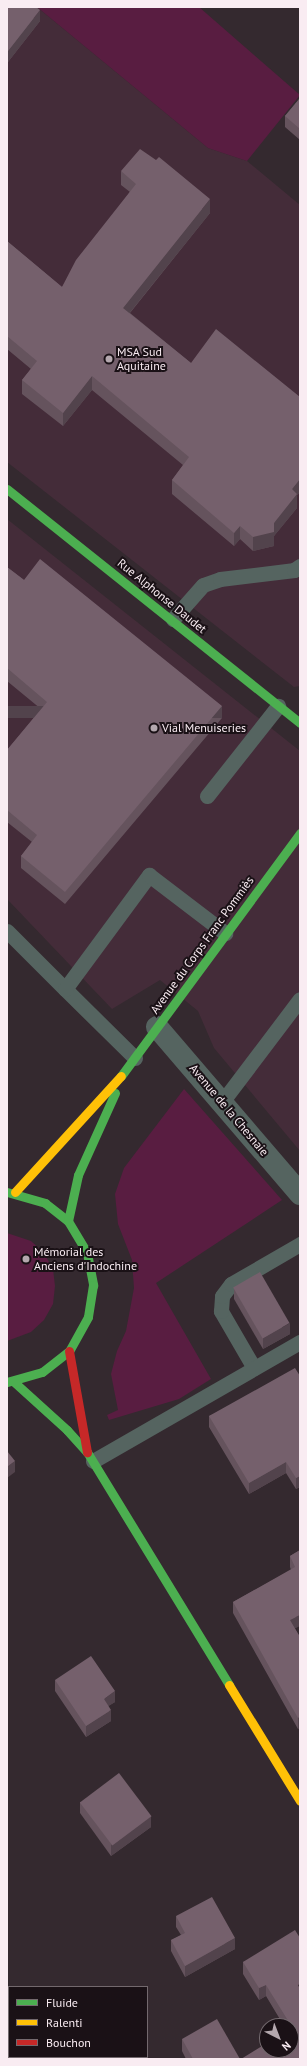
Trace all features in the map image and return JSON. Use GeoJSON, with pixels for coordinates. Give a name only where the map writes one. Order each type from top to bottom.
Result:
{"type":"FeatureCollection","features":[{"type":"Feature","properties":{"kind":"main road","name":"Rue Alphonse Daudet"},"geometry":{"type":"LineString","coordinates":[[7,489],[173,619],[300,723]]}},
{"type":"Feature","properties":{"kind":"main road","name":"Avenue du Corps Franc Pommiès"},"geometry":{"type":"LineString","coordinates":[[11,1192],[48,1160],[124,1073],[300,832]]}},
{"type":"Feature","properties":{"kind":"main road","name":"Avenue du Corps Franc Pommiès"},"geometry":{"type":"LineString","coordinates":[[68,1221],[78,1175],[124,1073]]}},
{"type":"Feature","properties":{"kind":"main road"},"geometry":{"type":"LineString","coordinates":[[10,1381],[42,1372],[69,1351],[88,1317],[93,1285],[87,1252],[68,1221],[45,1203],[11,1192]]}},
{"type":"Feature","properties":{"kind":"main road"},"geometry":{"type":"LineString","coordinates":[[69,1351],[90,1457]]}},
{"type":"Feature","properties":{"kind":"main road"},"geometry":{"type":"LineString","coordinates":[[10,1381],[67,1430],[90,1457],[300,1801]]}},
{"type":"Feature","properties":{"kind":"street","name":"Avenue de la Chesnaie"},"geometry":{"type":"LineString","coordinates":[[157,1027],[300,1194]]}},
{"type":"Feature","properties":{"kind":"lane"},"geometry":{"type":"LineString","coordinates":[[173,619],[203,585],[220,579],[294,570],[300,566]]}},
{"type":"Feature","properties":{"kind":"lane"},"geometry":{"type":"LineString","coordinates":[[207,796],[278,706]]}},
{"type":"Feature","properties":{"kind":"lane"},"geometry":{"type":"LineString","coordinates":[[64,989],[150,875],[225,933]]}},
{"type":"Feature","properties":{"kind":"lane"},"geometry":{"type":"LineString","coordinates":[[7,931],[135,1058]]}},
{"type":"Feature","properties":{"kind":"lane"},"geometry":{"type":"LineString","coordinates":[[222,1102],[300,999]]}},
{"type":"Feature","properties":{"kind":"lane"},"geometry":{"type":"LineString","coordinates":[[254,1368],[221,1311],[222,1296],[231,1284],[300,1244]]}},
{"type":"Feature","properties":{"kind":"lane"},"geometry":{"type":"LineString","coordinates":[[90,1457],[300,1342]]}},
{"type":"Feature","properties":{"kind":"shaded area"},"geometry":{"type":"Polygon","coordinates":[[[7,7],[37,7],[208,148],[247,161],[300,205],[300,686],[294,687],[7,462],[7,7]]]}},
{"type":"Feature","properties":{"kind":"shaded area"},"geometry":{"type":"Polygon","coordinates":[[[37,7],[199,7],[300,95],[247,161],[208,148],[37,7]]]}},
{"type":"Feature","properties":{"kind":"shaded area"},"geometry":{"type":"Polygon","coordinates":[[[7,519],[300,751],[300,1151],[214,1048],[198,1011],[160,980],[112,1009],[7,899],[7,519]]]}},
{"type":"Feature","properties":{"kind":"shaded area"},"geometry":{"type":"Polygon","coordinates":[[[184,1089],[282,1200],[156,1283],[211,1379],[179,1399],[109,1420],[107,1415],[118,1410],[111,1374],[117,1351],[126,1331],[134,1288],[132,1260],[118,1224],[115,1194],[124,1168],[184,1089]]]}},
{"type":"Feature","properties":{"kind":"shaded area"},"geometry":{"type":"Polygon","coordinates":[[[7,1233],[31,1241],[44,1253],[53,1269],[55,1286],[53,1304],[44,1320],[31,1332],[7,1341],[7,1233]]]}},
{"type":"Feature","properties":{"kind":"building"},"geometry":{"type":"Polygon","coordinates":[[[7,7],[36,7],[40,10],[8,51],[7,50],[7,7]]]}},
{"type":"Feature","properties":{"kind":"building"},"geometry":{"type":"Polygon","coordinates":[[[300,98],[300,129],[285,116],[300,98]]]}},
{"type":"Feature","properties":{"kind":"building"},"geometry":{"type":"Polygon","coordinates":[[[140,149],[156,160],[159,157],[210,199],[123,308],[191,363],[216,329],[300,397],[300,479],[292,489],[297,494],[274,523],[274,532],[253,537],[240,526],[234,533],[172,480],[189,457],[92,376],[63,413],[22,380],[37,361],[7,336],[7,241],[62,287],[76,260],[136,184],[121,171],[140,149]]]}},
{"type":"Feature","properties":{"kind":"building"},"geometry":{"type":"Polygon","coordinates":[[[40,559],[222,706],[65,892],[21,856],[37,835],[7,810],[7,750],[47,702],[7,668],[7,567],[24,580],[40,559]]]}},
{"type":"Feature","properties":{"kind":"building"},"geometry":{"type":"Polygon","coordinates":[[[260,1272],[290,1323],[263,1339],[233,1288],[260,1272]]]}},
{"type":"Feature","properties":{"kind":"building"},"geometry":{"type":"Polygon","coordinates":[[[295,1368],[300,1376],[300,1476],[296,1478],[286,1462],[249,1483],[209,1416],[295,1368]]]}},
{"type":"Feature","properties":{"kind":"building"},"geometry":{"type":"Polygon","coordinates":[[[7,1451],[15,1461],[7,1467],[7,1451]]]}},
{"type":"Feature","properties":{"kind":"building"},"geometry":{"type":"Polygon","coordinates":[[[300,1550],[300,1615],[290,1620],[300,1637],[300,1716],[298,1718],[233,1602],[295,1567],[290,1556],[300,1550]]]}},
{"type":"Feature","properties":{"kind":"building"},"geometry":{"type":"Polygon","coordinates":[[[91,1656],[115,1691],[104,1699],[111,1710],[86,1726],[55,1680],[91,1656]]]}},
{"type":"Feature","properties":{"kind":"building"},"geometry":{"type":"Polygon","coordinates":[[[119,1773],[151,1816],[112,1846],[80,1802],[119,1773]]]}},
{"type":"Feature","properties":{"kind":"building"},"geometry":{"type":"Polygon","coordinates":[[[212,1897],[235,1938],[185,1966],[171,1940],[185,1933],[176,1916],[212,1897]]]}},
{"type":"Feature","properties":{"kind":"building"},"geometry":{"type":"Polygon","coordinates":[[[295,1930],[300,1938],[300,1984],[298,1985],[300,1989],[300,2059],[241,2059],[259,2048],[259,2058],[299,2058],[299,2018],[286,2018],[266,1985],[259,1988],[243,1962],[295,1930]]]}},
{"type":"Feature","properties":{"kind":"building"},"geometry":{"type":"Polygon","coordinates":[[[7,1998],[8,2058],[45,2059],[7,2059],[7,1998]]]}},
{"type":"Feature","properties":{"kind":"building"},"geometry":{"type":"Polygon","coordinates":[[[217,2019],[240,2059],[193,2059],[182,2039],[217,2019]]]}},
{"type":"Feature","properties":{"kind":"traffic: fast"},"geometry":{"type":"LineString","coordinates":[[7,489],[300,723]]}},
{"type":"Feature","properties":{"kind":"traffic: fast"},"geometry":{"type":"LineString","coordinates":[[121,1076],[300,833]]}},
{"type":"Feature","properties":{"kind":"traffic: fast"},"geometry":{"type":"LineString","coordinates":[[68,1221],[78,1175],[115,1093]]}},
{"type":"Feature","properties":{"kind":"traffic: fast"},"geometry":{"type":"LineString","coordinates":[[7,1192],[45,1203],[68,1221],[87,1253],[93,1285],[88,1317],[69,1351],[42,1372],[7,1382]]}},
{"type":"Feature","properties":{"kind":"traffic: fast"},"geometry":{"type":"LineString","coordinates":[[13,1381],[67,1430],[87,1452],[229,1685]]}},
{"type":"Feature","properties":{"kind":"traffic: slow"},"geometry":{"type":"LineString","coordinates":[[15,1192],[121,1076]]}},
{"type":"Feature","properties":{"kind":"traffic: slow"},"geometry":{"type":"LineString","coordinates":[[229,1685],[300,1801]]}},
{"type":"Feature","properties":{"kind":"traffic: jam"},"geometry":{"type":"LineString","coordinates":[[69,1351],[87,1452]]}},
{"type":"Feature","properties":{"kind":"place","name":"MSA Sud Aquitaine"},"geometry":{"type":"Point","coordinates":[109,359]}},
{"type":"Feature","properties":{"kind":"place","name":"Vial Menuiseries"},"geometry":{"type":"Point","coordinates":[154,728]}},
{"type":"Feature","properties":{"kind":"place","name":"Mémorial des Anciens d'Indochine"},"geometry":{"type":"Point","coordinates":[26,1259]}}]}
